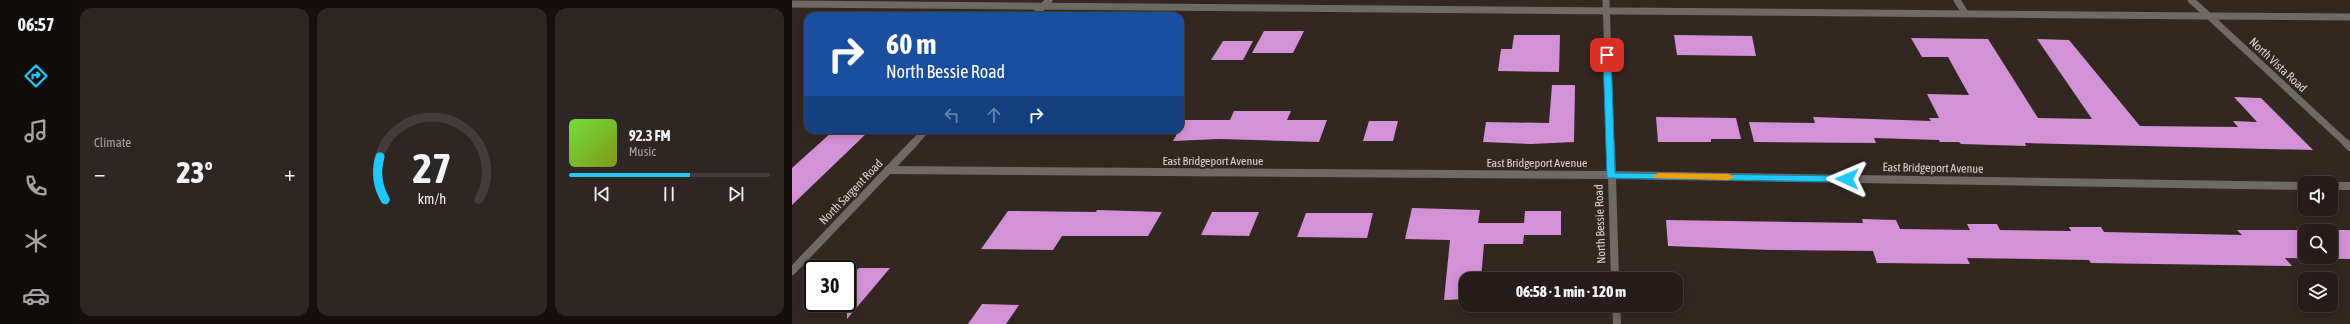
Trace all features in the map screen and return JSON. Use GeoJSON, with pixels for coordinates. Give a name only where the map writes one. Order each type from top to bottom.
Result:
{"type":"FeatureCollection","features":[{"type":"Feature","properties":{"kind":"street"},"geometry":{"type":"LineString","coordinates":[[1038,12],[1049,0]]}},
{"type":"Feature","properties":{"kind":"street","name":"North Bessie Road"},"geometry":{"type":"LineString","coordinates":[[1606,0],[1610,176],[1615,272]]}},
{"type":"Feature","properties":{"kind":"street"},"geometry":{"type":"LineString","coordinates":[[1956,0],[1965,13]]}},
{"type":"Feature","properties":{"kind":"street","name":"North Vista Road"},"geometry":{"type":"LineString","coordinates":[[2191,0],[2350,147]]}},
{"type":"Feature","properties":{"kind":"street"},"geometry":{"type":"LineString","coordinates":[[792,4],[1606,9],[2350,17]]}},
{"type":"Feature","properties":{"kind":"street","name":"North Sargent Road"},"geometry":{"type":"LineString","coordinates":[[792,271],[922,134]]}},
{"type":"Feature","properties":{"kind":"street","name":"East Bridgeport Avenue"},"geometry":{"type":"LineString","coordinates":[[888,170],[1610,176],[2298,186]]}},
{"type":"Feature","properties":{"kind":"street"},"geometry":{"type":"LineString","coordinates":[[2338,186],[2350,186]]}},
{"type":"Feature","properties":{"kind":"street"},"geometry":{"type":"LineString","coordinates":[[1616,312],[1617,324]]}},
{"type":"Feature","properties":{"kind":"building"},"geometry":{"type":"Polygon","coordinates":[[[1264,31],[1304,31],[1293,53],[1252,53],[1264,31]]]}},
{"type":"Feature","properties":{"kind":"building"},"geometry":{"type":"Polygon","coordinates":[[[1514,35],[1560,35],[1559,72],[1498,71],[1501,49],[1512,49],[1514,35]]]}},
{"type":"Feature","properties":{"kind":"building"},"geometry":{"type":"Polygon","coordinates":[[[1674,35],[1752,36],[1756,56],[1677,55],[1674,35]]]}},
{"type":"Feature","properties":{"kind":"building"},"geometry":{"type":"Polygon","coordinates":[[[1911,38],[1988,39],[2038,118],[2092,119],[2037,39],[2069,40],[2140,126],[2238,127],[2233,121],[2257,122],[2234,97],[2261,98],[2313,150],[2025,143],[2026,146],[1961,144],[1959,142],[1940,142],[1939,140],[1874,138],[1876,143],[1754,142],[1749,122],[1815,123],[1813,117],[1931,121],[1929,118],[1939,118],[1927,94],[1969,95],[1948,57],[1922,57],[1911,38]]]}},
{"type":"Feature","properties":{"kind":"building"},"geometry":{"type":"Polygon","coordinates":[[[1223,41],[1253,41],[1243,60],[1211,60],[1223,41]]]}},
{"type":"Feature","properties":{"kind":"building"},"geometry":{"type":"Polygon","coordinates":[[[1552,85],[1575,85],[1574,142],[1531,144],[1483,142],[1486,122],[1549,123],[1552,85]]]}},
{"type":"Feature","properties":{"kind":"building"},"geometry":{"type":"Polygon","coordinates":[[[1234,111],[1291,111],[1287,120],[1327,120],[1319,142],[1219,139],[1173,141],[1177,134],[1184,134],[1185,120],[1230,120],[1234,111]]]}},
{"type":"Feature","properties":{"kind":"building"},"geometry":{"type":"Polygon","coordinates":[[[1656,117],[1736,118],[1741,139],[1711,139],[1711,142],[1658,142],[1656,117]]]}},
{"type":"Feature","properties":{"kind":"building"},"geometry":{"type":"Polygon","coordinates":[[[1369,121],[1398,121],[1393,141],[1363,141],[1369,121]]]}},
{"type":"Feature","properties":{"kind":"building"},"geometry":{"type":"Polygon","coordinates":[[[830,134],[866,134],[792,205],[792,168],[830,134]]]}},
{"type":"Feature","properties":{"kind":"building"},"geometry":{"type":"Polygon","coordinates":[[[1412,208],[1480,210],[1478,223],[1524,223],[1525,211],[1561,211],[1561,235],[1524,235],[1523,244],[1484,244],[1482,272],[1459,272],[1459,299],[1444,300],[1450,240],[1405,239],[1412,208]]]}},
{"type":"Feature","properties":{"kind":"building"},"geometry":{"type":"Polygon","coordinates":[[[1097,210],[1162,212],[1148,236],[1062,236],[1053,250],[981,249],[1008,211],[1096,212],[1097,210]]]}},
{"type":"Feature","properties":{"kind":"building"},"geometry":{"type":"Polygon","coordinates":[[[1212,212],[1259,212],[1249,236],[1201,235],[1212,212]]]}},
{"type":"Feature","properties":{"kind":"building"},"geometry":{"type":"Polygon","coordinates":[[[1306,213],[1373,213],[1367,238],[1297,237],[1306,213]]]}},
{"type":"Feature","properties":{"kind":"building"},"geometry":{"type":"Polygon","coordinates":[[[1862,219],[1896,220],[1900,229],[1970,230],[1967,224],[1997,224],[2000,230],[2071,231],[2069,227],[2101,227],[2104,232],[2242,235],[2237,230],[2298,230],[2298,258],[2285,258],[2292,266],[2091,263],[2089,260],[1967,258],[1970,264],[1877,263],[1873,251],[1771,250],[1668,246],[1666,220],[1863,223],[1862,219]]]}},
{"type":"Feature","properties":{"kind":"building"},"geometry":{"type":"Polygon","coordinates":[[[2338,230],[2350,230],[2350,259],[2338,259],[2338,230]]]}},
{"type":"Feature","properties":{"kind":"building"},"geometry":{"type":"Polygon","coordinates":[[[859,268],[890,268],[856,308],[856,271],[859,268]]]}},
{"type":"Feature","properties":{"kind":"building"},"geometry":{"type":"Polygon","coordinates":[[[982,304],[1019,305],[1006,324],[968,324],[982,304]]]}},
{"type":"Feature","properties":{"kind":"building"},"geometry":{"type":"Polygon","coordinates":[[[847,312],[853,312],[847,319],[847,312]]]}},
{"type":"Feature","properties":{"kind":"slow traffic"},"geometry":{"type":"LineString","coordinates":[[1658,176],[1729,177]]}},
{"type":"Feature","properties":{"kind":"route"},"geometry":{"type":"LineString","coordinates":[[1607,55],[1610,176],[1847,179]]}}]}
